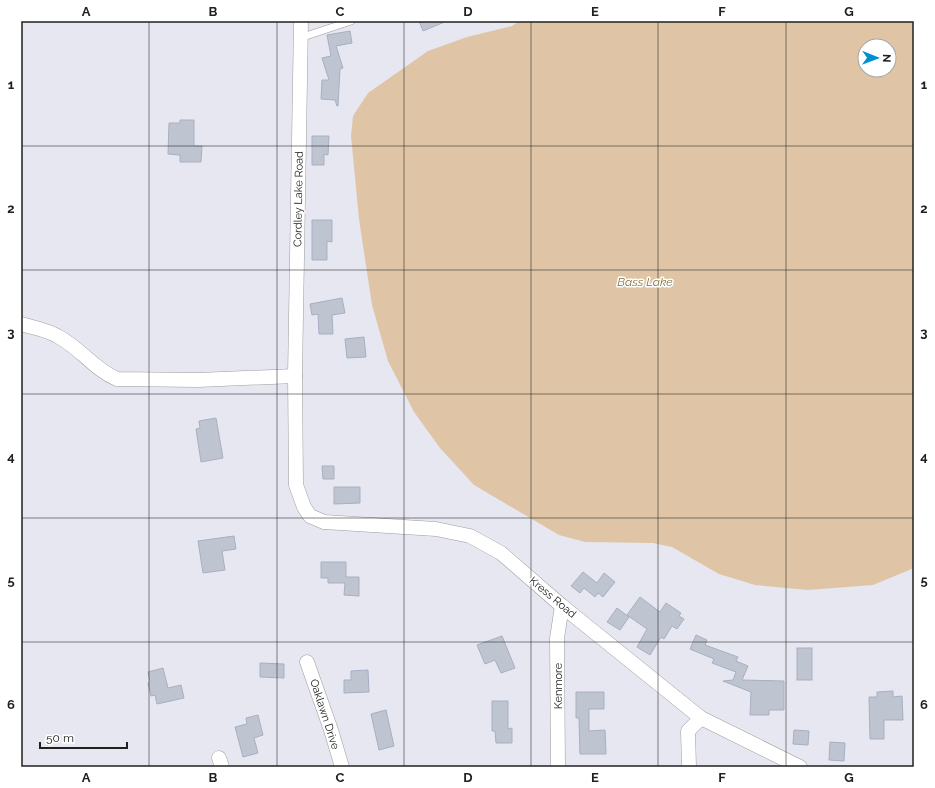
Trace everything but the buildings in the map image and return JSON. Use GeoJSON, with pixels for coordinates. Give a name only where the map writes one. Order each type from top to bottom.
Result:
{"type":"FeatureCollection","features":[{"type":"Feature","properties":{"kind":"street","name":"Cordley Lake Road"},"geometry":{"type":"LineString","coordinates":[[296,484],[295,376],[301,21]]}},
{"type":"Feature","properties":{"kind":"street"},"geometry":{"type":"LineString","coordinates":[[21,324],[50,332],[59,337],[71,345],[106,375],[117,379],[198,380],[295,376]]}},
{"type":"Feature","properties":{"kind":"street","name":"Kress Road"},"geometry":{"type":"LineString","coordinates":[[296,484],[304,507],[310,516],[324,522],[436,529],[470,536],[501,553],[562,606],[701,718],[800,767]]}},
{"type":"Feature","properties":{"kind":"street","name":"Kenmore"},"geometry":{"type":"LineString","coordinates":[[558,767],[558,638],[562,606]]}},
{"type":"Feature","properties":{"kind":"street","name":"Oaklawn Drive"},"geometry":{"type":"LineString","coordinates":[[308,662],[342,767]]}},
{"type":"Feature","properties":{"kind":"street"},"geometry":{"type":"LineString","coordinates":[[688,767],[688,731],[701,718]]}},
{"type":"Feature","properties":{"kind":"lane"},"geometry":{"type":"LineString","coordinates":[[300,38],[351,21]]}},
{"type":"Feature","properties":{"kind":"water","name":"Bass Lake"},"geometry":{"type":"Polygon","coordinates":[[[519,21],[914,21],[914,568],[873,585],[808,590],[755,585],[719,574],[672,547],[653,543],[585,542],[559,535],[474,485],[440,448],[414,412],[388,361],[372,305],[359,219],[351,136],[353,116],[368,93],[428,51],[467,37],[512,26],[519,21]]]}}]}
